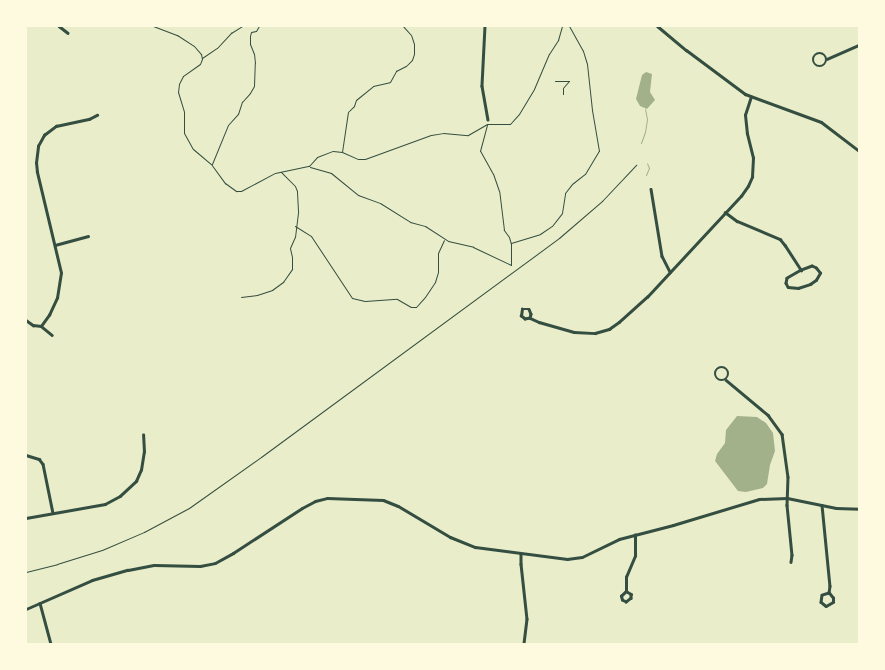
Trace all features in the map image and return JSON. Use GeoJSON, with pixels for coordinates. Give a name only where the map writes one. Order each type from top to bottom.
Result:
{"type":"FeatureCollection","features":[{"type":"Feature","properties":{"kind":"street"},"geometry":{"type":"LineString","coordinates":[[59,26],[68,33]]}},
{"type":"Feature","properties":{"kind":"street"},"geometry":{"type":"LineString","coordinates":[[485,26],[482,86],[488,119]]}},
{"type":"Feature","properties":{"kind":"street"},"geometry":{"type":"LineString","coordinates":[[657,26],[715,73],[751,97],[821,122],[859,151]]}},
{"type":"Feature","properties":{"kind":"street"},"geometry":{"type":"LineString","coordinates":[[827,59],[820,53],[814,57],[813,62],[818,67],[821,67],[825,65],[827,59],[859,45]]}},
{"type":"Feature","properties":{"kind":"street"},"geometry":{"type":"LineString","coordinates":[[530,318],[531,314],[529,309],[522,308],[521,316],[525,319],[530,318],[579,333],[590,334],[605,331],[632,313],[741,196],[752,177],[753,158],[745,124],[745,115],[751,97]]}},
{"type":"Feature","properties":{"kind":"street"},"geometry":{"type":"LineString","coordinates":[[41,326],[53,307],[61,284],[61,266],[38,176],[36,152],[40,141],[47,132],[61,124],[89,119],[97,115]]}},
{"type":"Feature","properties":{"kind":"street"},"geometry":{"type":"LineString","coordinates":[[651,189],[662,256],[670,272]]}},
{"type":"Feature","properties":{"kind":"street"},"geometry":{"type":"LineString","coordinates":[[725,212],[737,221],[780,239],[794,256],[801,270]]}},
{"type":"Feature","properties":{"kind":"street"},"geometry":{"type":"LineString","coordinates":[[55,245],[88,236]]}},
{"type":"Feature","properties":{"kind":"street"},"geometry":{"type":"LineString","coordinates":[[812,266],[820,273],[816,280],[810,284],[798,288],[788,287],[786,283],[787,278],[801,270],[812,266]]}},
{"type":"Feature","properties":{"kind":"street"},"geometry":{"type":"LineString","coordinates":[[26,320],[36,326],[41,326],[52,335]]}},
{"type":"Feature","properties":{"kind":"street"},"geometry":{"type":"LineString","coordinates":[[726,380],[729,375],[728,370],[723,367],[718,368],[715,373],[716,378],[721,381],[726,380],[768,415],[782,434],[788,477],[787,498],[792,555],[791,562]]}},
{"type":"Feature","properties":{"kind":"street"},"geometry":{"type":"LineString","coordinates":[[26,518],[105,504],[128,490],[136,481],[142,466],[144,452],[143,435]]}},
{"type":"Feature","properties":{"kind":"street"},"geometry":{"type":"LineString","coordinates":[[26,455],[39,459],[43,464],[53,513]]}},
{"type":"Feature","properties":{"kind":"street"},"geometry":{"type":"LineString","coordinates":[[26,609],[92,580],[128,570],[154,565],[196,566],[212,564],[233,553],[302,508],[315,501],[327,498],[383,500],[398,506],[460,542],[475,547],[567,559],[576,559],[613,542],[685,522],[750,500],[787,498],[844,509],[859,509]]}},
{"type":"Feature","properties":{"kind":"street"},"geometry":{"type":"LineString","coordinates":[[822,505],[830,582],[829,593],[833,598],[833,602],[826,606],[820,602],[820,598],[822,595],[829,593]]}},
{"type":"Feature","properties":{"kind":"street"},"geometry":{"type":"LineString","coordinates":[[626,592],[626,577],[636,551],[635,535]]}},
{"type":"Feature","properties":{"kind":"street"},"geometry":{"type":"LineString","coordinates":[[521,554],[527,619],[524,644]]}},
{"type":"Feature","properties":{"kind":"street"},"geometry":{"type":"LineString","coordinates":[[626,592],[630,594],[631,598],[626,602],[621,598],[622,593],[626,592]]}},
{"type":"Feature","properties":{"kind":"street"},"geometry":{"type":"LineString","coordinates":[[40,603],[51,644]]}},
{"type":"Feature","properties":{"kind":"path"},"geometry":{"type":"LineString","coordinates":[[153,26],[162,31],[175,34],[194,46],[202,58]]}},
{"type":"Feature","properties":{"kind":"path"},"geometry":{"type":"LineString","coordinates":[[242,26],[231,33],[217,48],[202,58],[200,65],[180,80],[178,92],[183,106],[184,133],[187,139],[193,149],[212,164],[225,183],[236,191],[244,191],[262,179],[281,172],[309,166],[331,173],[358,195],[380,203],[410,222],[424,226],[444,240],[477,249],[511,265],[511,244],[509,237],[504,230],[498,187],[480,151],[487,124]]}},
{"type":"Feature","properties":{"kind":"path"},"geometry":{"type":"LineString","coordinates":[[212,164],[228,125],[238,114],[242,102],[254,86],[255,63],[254,54],[250,44],[250,36],[251,32],[256,31],[259,26]]}},
{"type":"Feature","properties":{"kind":"path"},"geometry":{"type":"LineString","coordinates":[[342,152],[348,112],[354,106],[356,100],[373,86],[390,82],[396,72],[412,60],[414,54],[414,44],[411,35],[403,26]]}},
{"type":"Feature","properties":{"kind":"path"},"geometry":{"type":"LineString","coordinates":[[309,166],[314,159],[333,151],[342,152],[358,159],[365,159],[422,137],[443,133],[468,135],[487,124],[508,125],[514,120],[534,89],[549,54],[558,40],[562,26]]}},
{"type":"Feature","properties":{"kind":"path"},"geometry":{"type":"LineString","coordinates":[[511,244],[540,234],[552,226],[562,213],[565,193],[572,184],[585,174],[599,151],[592,110],[587,64],[583,51],[569,26]]}},
{"type":"Feature","properties":{"kind":"path"},"geometry":{"type":"LineString","coordinates":[[555,81],[569,81],[563,88],[563,94]]}},
{"type":"Feature","properties":{"kind":"path"},"geometry":{"type":"LineString","coordinates":[[26,572],[102,550],[144,532],[189,508],[268,453],[559,238],[602,201],[636,165]]}},
{"type":"Feature","properties":{"kind":"path"},"geometry":{"type":"LineString","coordinates":[[241,297],[264,293],[283,282],[292,267],[290,246],[295,239],[298,211],[297,191],[295,186],[281,172]]}},
{"type":"Feature","properties":{"kind":"path"},"geometry":{"type":"LineString","coordinates":[[296,226],[311,236],[352,298],[365,301],[397,299],[410,308],[416,307],[425,298],[435,282],[438,272],[438,253],[444,240]]}},
{"type":"Feature","properties":{"kind":"shaded area"},"geometry":{"type":"Polygon","coordinates":[[[646,72],[652,74],[650,92],[655,100],[647,109],[640,106],[636,99],[642,75],[646,72]]]}},
{"type":"Feature","properties":{"kind":"shaded area"},"geometry":{"type":"Polygon","coordinates":[[[737,416],[757,417],[766,423],[773,433],[775,451],[770,465],[767,484],[763,488],[746,492],[738,491],[715,461],[717,454],[725,443],[726,430],[737,416]]]}},
{"type":"Feature","properties":{"kind":"waterway"},"geometry":{"type":"LineString","coordinates":[[641,143],[645,132],[647,119],[645,109]]}},
{"type":"Feature","properties":{"kind":"waterway"},"geometry":{"type":"LineString","coordinates":[[646,175],[649,168],[647,163]]}}]}
